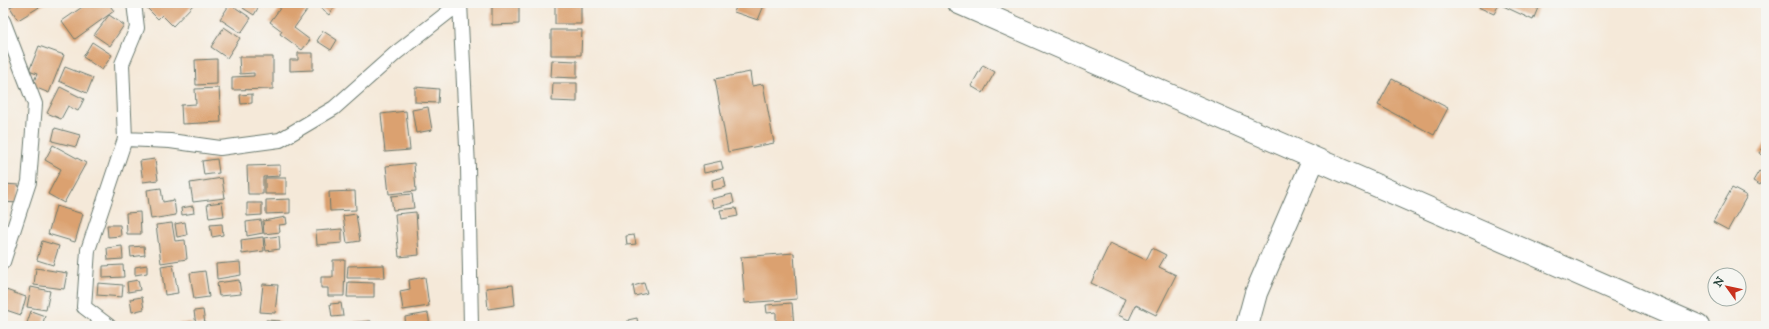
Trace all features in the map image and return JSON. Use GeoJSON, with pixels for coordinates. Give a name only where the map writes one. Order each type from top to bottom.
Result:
{"type":"FeatureCollection","features":[{"type":"Feature","properties":{"kind":"main road"},"geometry":{"type":"LineString","coordinates":[[959,3],[1698,326]]}},
{"type":"Feature","properties":{"kind":"main road"},"geometry":{"type":"LineString","coordinates":[[1247,326],[1256,294],[1314,159]]}},
{"type":"Feature","properties":{"kind":"lane"},"geometry":{"type":"LineString","coordinates":[[109,326],[84,307],[88,250],[126,139],[122,64],[136,28],[134,3]]}},
{"type":"Feature","properties":{"kind":"lane"},"geometry":{"type":"LineString","coordinates":[[126,139],[170,142],[220,148],[280,140],[334,108],[396,53],[460,3]]}},
{"type":"Feature","properties":{"kind":"lane"},"geometry":{"type":"LineString","coordinates":[[460,3],[468,167],[471,326]]}},
{"type":"Feature","properties":{"kind":"lane"},"geometry":{"type":"LineString","coordinates":[[3,21],[35,104],[29,182],[3,262]]}},
{"type":"Feature","properties":{"kind":"building"},"geometry":{"type":"Polygon","coordinates":[[[17,3],[46,3],[18,20],[10,7],[17,3]]]}},
{"type":"Feature","properties":{"kind":"building"},"geometry":{"type":"Polygon","coordinates":[[[88,3],[108,3],[114,11],[75,39],[62,21],[88,3]]]}},
{"type":"Feature","properties":{"kind":"building"},"geometry":{"type":"Polygon","coordinates":[[[153,3],[194,4],[173,26],[162,15],[158,19],[147,8],[153,3]]]}},
{"type":"Feature","properties":{"kind":"building"},"geometry":{"type":"Polygon","coordinates":[[[246,3],[251,3],[258,8],[254,15],[243,8],[246,3]]]}},
{"type":"Feature","properties":{"kind":"building"},"geometry":{"type":"Polygon","coordinates":[[[284,3],[297,3],[307,10],[294,28],[310,40],[302,50],[280,34],[282,31],[270,22],[284,3]]]}},
{"type":"Feature","properties":{"kind":"building"},"geometry":{"type":"Polygon","coordinates":[[[314,3],[337,3],[329,15],[314,3]]]}},
{"type":"Feature","properties":{"kind":"building"},"geometry":{"type":"Polygon","coordinates":[[[492,3],[519,3],[519,24],[492,25],[492,3]]]}},
{"type":"Feature","properties":{"kind":"building"},"geometry":{"type":"Polygon","coordinates":[[[555,3],[581,3],[581,24],[555,24],[555,3]]]}},
{"type":"Feature","properties":{"kind":"building"},"geometry":{"type":"Polygon","coordinates":[[[738,3],[765,3],[758,20],[734,12],[738,3]]]}},
{"type":"Feature","properties":{"kind":"building"},"geometry":{"type":"Polygon","coordinates":[[[1480,3],[1540,3],[1533,20],[1499,4],[1494,14],[1478,7],[1480,3]]]}},
{"type":"Feature","properties":{"kind":"building"},"geometry":{"type":"Polygon","coordinates":[[[230,4],[251,18],[241,33],[220,19],[230,4]]]}},
{"type":"Feature","properties":{"kind":"building"},"geometry":{"type":"Polygon","coordinates":[[[109,15],[124,25],[110,46],[94,35],[109,15]]]}},
{"type":"Feature","properties":{"kind":"building"},"geometry":{"type":"Polygon","coordinates":[[[224,27],[240,38],[227,58],[211,47],[224,27]]]}},
{"type":"Feature","properties":{"kind":"building"},"geometry":{"type":"Polygon","coordinates":[[[551,30],[582,30],[581,55],[551,55],[551,30]]]}},
{"type":"Feature","properties":{"kind":"building"},"geometry":{"type":"Polygon","coordinates":[[[323,31],[337,40],[331,50],[317,41],[323,31]]]}},
{"type":"Feature","properties":{"kind":"building"},"geometry":{"type":"Polygon","coordinates":[[[92,42],[112,55],[102,70],[83,57],[92,42]]]}},
{"type":"Feature","properties":{"kind":"building"},"geometry":{"type":"Polygon","coordinates":[[[39,46],[64,55],[49,93],[32,86],[37,74],[29,71],[39,46]]]}},
{"type":"Feature","properties":{"kind":"building"},"geometry":{"type":"Polygon","coordinates":[[[298,53],[313,53],[313,70],[290,71],[290,60],[298,60],[298,53]]]}},
{"type":"Feature","properties":{"kind":"building"},"geometry":{"type":"Polygon","coordinates":[[[239,57],[273,57],[273,89],[232,90],[232,77],[254,76],[254,73],[240,74],[239,57]]]}},
{"type":"Feature","properties":{"kind":"building"},"geometry":{"type":"Polygon","coordinates":[[[217,59],[217,84],[196,85],[195,60],[217,59]]]}},
{"type":"Feature","properties":{"kind":"building"},"geometry":{"type":"Polygon","coordinates":[[[552,60],[577,61],[577,78],[551,77],[552,60]]]}},
{"type":"Feature","properties":{"kind":"building"},"geometry":{"type":"Polygon","coordinates":[[[983,65],[995,72],[983,93],[971,86],[983,65]]]}},
{"type":"Feature","properties":{"kind":"building"},"geometry":{"type":"Polygon","coordinates":[[[65,67],[93,78],[87,93],[59,81],[65,67]]]}},
{"type":"Feature","properties":{"kind":"building"},"geometry":{"type":"Polygon","coordinates":[[[750,72],[752,86],[763,84],[774,143],[728,152],[715,79],[750,72]]]}},
{"type":"Feature","properties":{"kind":"building"},"geometry":{"type":"Polygon","coordinates":[[[1392,79],[1448,108],[1434,135],[1378,105],[1392,79]]]}},
{"type":"Feature","properties":{"kind":"building"},"geometry":{"type":"Polygon","coordinates":[[[553,83],[577,83],[577,102],[552,101],[553,83]]]}},
{"type":"Feature","properties":{"kind":"building"},"geometry":{"type":"Polygon","coordinates":[[[60,87],[84,99],[78,111],[68,106],[61,119],[47,113],[60,87]]]}},
{"type":"Feature","properties":{"kind":"building"},"geometry":{"type":"Polygon","coordinates":[[[415,87],[439,89],[438,103],[415,102],[415,87]]]}},
{"type":"Feature","properties":{"kind":"building"},"geometry":{"type":"Polygon","coordinates":[[[219,88],[221,122],[182,124],[181,105],[196,104],[195,89],[219,88]]]}},
{"type":"Feature","properties":{"kind":"building"},"geometry":{"type":"Polygon","coordinates":[[[252,94],[252,103],[241,104],[240,95],[252,94]]]}},
{"type":"Feature","properties":{"kind":"building"},"geometry":{"type":"Polygon","coordinates":[[[428,107],[432,130],[416,133],[412,110],[428,107]]]}},
{"type":"Feature","properties":{"kind":"building"},"geometry":{"type":"Polygon","coordinates":[[[406,111],[410,150],[385,152],[381,114],[406,111]]]}},
{"type":"Feature","properties":{"kind":"building"},"geometry":{"type":"Polygon","coordinates":[[[55,128],[80,135],[76,147],[52,141],[55,128]]]}},
{"type":"Feature","properties":{"kind":"building"},"geometry":{"type":"Polygon","coordinates":[[[1766,142],[1766,157],[1759,153],[1766,142]]]}},
{"type":"Feature","properties":{"kind":"building"},"geometry":{"type":"Polygon","coordinates":[[[53,145],[86,163],[64,203],[48,194],[61,169],[45,160],[53,145]]]}},
{"type":"Feature","properties":{"kind":"building"},"geometry":{"type":"Polygon","coordinates":[[[155,159],[158,180],[143,182],[140,161],[155,159]]]}},
{"type":"Feature","properties":{"kind":"building"},"geometry":{"type":"Polygon","coordinates":[[[217,159],[219,173],[204,175],[202,161],[217,159]]]}},
{"type":"Feature","properties":{"kind":"building"},"geometry":{"type":"Polygon","coordinates":[[[721,161],[723,169],[704,173],[703,165],[721,161]]]}},
{"type":"Feature","properties":{"kind":"building"},"geometry":{"type":"Polygon","coordinates":[[[414,163],[416,191],[389,194],[386,166],[414,163]]]}},
{"type":"Feature","properties":{"kind":"building"},"geometry":{"type":"Polygon","coordinates":[[[280,165],[280,176],[263,177],[263,194],[248,194],[247,166],[280,165]]]}},
{"type":"Feature","properties":{"kind":"building"},"geometry":{"type":"Polygon","coordinates":[[[1759,171],[1766,175],[1760,185],[1753,181],[1759,171]]]}},
{"type":"Feature","properties":{"kind":"building"},"geometry":{"type":"Polygon","coordinates":[[[724,177],[726,187],[713,190],[712,180],[724,177]]]}},
{"type":"Feature","properties":{"kind":"building"},"geometry":{"type":"Polygon","coordinates":[[[222,178],[225,198],[193,202],[190,183],[222,178]]]}},
{"type":"Feature","properties":{"kind":"building"},"geometry":{"type":"Polygon","coordinates":[[[265,178],[286,178],[286,194],[265,194],[265,178]]]}},
{"type":"Feature","properties":{"kind":"building"},"geometry":{"type":"Polygon","coordinates":[[[3,184],[19,185],[18,203],[3,202],[3,184]]]}},
{"type":"Feature","properties":{"kind":"building"},"geometry":{"type":"Polygon","coordinates":[[[161,188],[163,202],[174,200],[176,215],[151,219],[147,190],[161,188]]]}},
{"type":"Feature","properties":{"kind":"building"},"geometry":{"type":"Polygon","coordinates":[[[1732,188],[1747,196],[1728,230],[1713,222],[1732,188]]]}},
{"type":"Feature","properties":{"kind":"building"},"geometry":{"type":"Polygon","coordinates":[[[355,191],[356,210],[330,211],[329,192],[355,191]]]}},
{"type":"Feature","properties":{"kind":"building"},"geometry":{"type":"Polygon","coordinates":[[[412,194],[414,208],[393,210],[391,196],[412,194]]]}},
{"type":"Feature","properties":{"kind":"building"},"geometry":{"type":"Polygon","coordinates":[[[732,194],[734,203],[714,208],[711,199],[732,194]]]}},
{"type":"Feature","properties":{"kind":"building"},"geometry":{"type":"Polygon","coordinates":[[[290,199],[290,213],[266,214],[266,200],[290,199]]]}},
{"type":"Feature","properties":{"kind":"building"},"geometry":{"type":"Polygon","coordinates":[[[222,202],[224,216],[209,218],[207,204],[222,202]]]}},
{"type":"Feature","properties":{"kind":"building"},"geometry":{"type":"Polygon","coordinates":[[[247,203],[262,203],[262,215],[247,216],[247,203]]]}},
{"type":"Feature","properties":{"kind":"building"},"geometry":{"type":"Polygon","coordinates":[[[56,206],[83,214],[75,242],[48,234],[56,206]]]}},
{"type":"Feature","properties":{"kind":"building"},"geometry":{"type":"Polygon","coordinates":[[[193,206],[194,213],[182,215],[181,208],[193,206]]]}},
{"type":"Feature","properties":{"kind":"building"},"geometry":{"type":"Polygon","coordinates":[[[736,208],[738,216],[722,219],[720,210],[736,208]]]}},
{"type":"Feature","properties":{"kind":"building"},"geometry":{"type":"Polygon","coordinates":[[[140,212],[141,234],[127,234],[126,213],[140,212]]]}},
{"type":"Feature","properties":{"kind":"building"},"geometry":{"type":"Polygon","coordinates":[[[416,212],[419,255],[399,257],[395,214],[416,212]]]}},
{"type":"Feature","properties":{"kind":"building"},"geometry":{"type":"Polygon","coordinates":[[[356,214],[360,241],[347,243],[343,216],[356,214]]]}},
{"type":"Feature","properties":{"kind":"building"},"geometry":{"type":"Polygon","coordinates":[[[286,217],[287,224],[279,225],[280,232],[264,234],[263,221],[286,217]]]}},
{"type":"Feature","properties":{"kind":"building"},"geometry":{"type":"Polygon","coordinates":[[[261,220],[263,233],[247,236],[246,222],[261,220]]]}},
{"type":"Feature","properties":{"kind":"building"},"geometry":{"type":"Polygon","coordinates":[[[185,222],[187,235],[177,237],[175,224],[185,222]]]}},
{"type":"Feature","properties":{"kind":"building"},"geometry":{"type":"Polygon","coordinates":[[[172,223],[175,241],[185,240],[187,259],[161,263],[156,225],[172,223]]]}},
{"type":"Feature","properties":{"kind":"building"},"geometry":{"type":"Polygon","coordinates":[[[222,224],[223,235],[212,237],[210,225],[222,224]]]}},
{"type":"Feature","properties":{"kind":"building"},"geometry":{"type":"Polygon","coordinates":[[[107,225],[120,225],[121,236],[108,237],[107,225]]]}},
{"type":"Feature","properties":{"kind":"building"},"geometry":{"type":"Polygon","coordinates":[[[342,229],[342,243],[317,245],[316,231],[342,229]]]}},
{"type":"Feature","properties":{"kind":"building"},"geometry":{"type":"Polygon","coordinates":[[[634,235],[636,244],[627,245],[626,236],[634,235]]]}},
{"type":"Feature","properties":{"kind":"building"},"geometry":{"type":"Polygon","coordinates":[[[279,236],[280,249],[266,251],[264,238],[279,236]]]}},
{"type":"Feature","properties":{"kind":"building"},"geometry":{"type":"Polygon","coordinates":[[[263,237],[264,251],[242,254],[241,240],[263,237]]]}},
{"type":"Feature","properties":{"kind":"building"},"geometry":{"type":"Polygon","coordinates":[[[42,241],[59,246],[53,265],[37,260],[42,241]]]}},
{"type":"Feature","properties":{"kind":"building"},"geometry":{"type":"Polygon","coordinates":[[[1110,243],[1146,260],[1152,248],[1166,255],[1159,267],[1176,275],[1156,315],[1136,305],[1129,320],[1118,315],[1125,299],[1091,283],[1110,243]]]}},
{"type":"Feature","properties":{"kind":"building"},"geometry":{"type":"Polygon","coordinates":[[[122,246],[123,259],[108,260],[107,248],[122,246]]]}},
{"type":"Feature","properties":{"kind":"building"},"geometry":{"type":"Polygon","coordinates":[[[144,246],[145,255],[131,257],[130,247],[144,246]]]}},
{"type":"Feature","properties":{"kind":"building"},"geometry":{"type":"Polygon","coordinates":[[[794,253],[797,299],[745,303],[741,257],[794,253]]]}},
{"type":"Feature","properties":{"kind":"building"},"geometry":{"type":"Polygon","coordinates":[[[333,260],[345,260],[344,296],[328,296],[328,288],[321,288],[321,277],[333,277],[333,260]]]}},
{"type":"Feature","properties":{"kind":"building"},"geometry":{"type":"Polygon","coordinates":[[[240,262],[241,275],[217,279],[216,264],[240,262]]]}},
{"type":"Feature","properties":{"kind":"building"},"geometry":{"type":"Polygon","coordinates":[[[173,264],[178,293],[165,295],[161,266],[173,264]]]}},
{"type":"Feature","properties":{"kind":"building"},"geometry":{"type":"Polygon","coordinates":[[[123,265],[124,277],[103,278],[103,266],[123,265]]]}},
{"type":"Feature","properties":{"kind":"building"},"geometry":{"type":"Polygon","coordinates":[[[147,265],[147,273],[135,275],[135,267],[147,265]]]}},
{"type":"Feature","properties":{"kind":"building"},"geometry":{"type":"Polygon","coordinates":[[[384,265],[385,278],[347,278],[348,266],[384,265]]]}},
{"type":"Feature","properties":{"kind":"building"},"geometry":{"type":"Polygon","coordinates":[[[36,268],[67,273],[64,289],[34,285],[36,268]]]}},
{"type":"Feature","properties":{"kind":"building"},"geometry":{"type":"Polygon","coordinates":[[[205,271],[209,297],[194,299],[190,273],[205,271]]]}},
{"type":"Feature","properties":{"kind":"building"},"geometry":{"type":"Polygon","coordinates":[[[425,277],[429,306],[403,310],[400,291],[410,289],[409,280],[425,277]]]}},
{"type":"Feature","properties":{"kind":"building"},"geometry":{"type":"Polygon","coordinates":[[[138,280],[140,290],[128,292],[127,282],[138,280]]]}},
{"type":"Feature","properties":{"kind":"building"},"geometry":{"type":"Polygon","coordinates":[[[239,280],[241,294],[219,296],[217,283],[239,280]]]}},
{"type":"Feature","properties":{"kind":"building"},"geometry":{"type":"Polygon","coordinates":[[[348,282],[374,283],[374,297],[347,297],[348,282]]]}},
{"type":"Feature","properties":{"kind":"building"},"geometry":{"type":"Polygon","coordinates":[[[98,283],[123,285],[122,297],[97,295],[98,283]]]}},
{"type":"Feature","properties":{"kind":"building"},"geometry":{"type":"Polygon","coordinates":[[[644,283],[647,293],[635,296],[633,286],[644,283]]]}},
{"type":"Feature","properties":{"kind":"building"},"geometry":{"type":"Polygon","coordinates":[[[263,284],[278,285],[275,313],[260,312],[263,284]]]}},
{"type":"Feature","properties":{"kind":"building"},"geometry":{"type":"Polygon","coordinates":[[[513,285],[515,305],[488,309],[486,288],[513,285]]]}},
{"type":"Feature","properties":{"kind":"building"},"geometry":{"type":"Polygon","coordinates":[[[31,287],[50,291],[46,310],[27,307],[31,287]]]}},
{"type":"Feature","properties":{"kind":"building"},"geometry":{"type":"Polygon","coordinates":[[[3,289],[26,297],[21,315],[3,309],[3,289]]]}},
{"type":"Feature","properties":{"kind":"building"},"geometry":{"type":"Polygon","coordinates":[[[142,297],[144,309],[132,312],[130,299],[142,297]]]}},
{"type":"Feature","properties":{"kind":"building"},"geometry":{"type":"Polygon","coordinates":[[[341,303],[343,316],[332,317],[330,304],[341,303]]]}},
{"type":"Feature","properties":{"kind":"building"},"geometry":{"type":"Polygon","coordinates":[[[792,303],[794,326],[776,326],[776,312],[767,313],[766,305],[792,303]]]}},
{"type":"Feature","properties":{"kind":"building"},"geometry":{"type":"Polygon","coordinates":[[[203,310],[205,324],[196,325],[194,311],[203,310]]]}},
{"type":"Feature","properties":{"kind":"building"},"geometry":{"type":"Polygon","coordinates":[[[31,311],[45,316],[42,326],[26,326],[31,311]]]}},
{"type":"Feature","properties":{"kind":"building"},"geometry":{"type":"Polygon","coordinates":[[[428,313],[430,326],[406,326],[405,317],[428,313]]]}},
{"type":"Feature","properties":{"kind":"building"},"geometry":{"type":"Polygon","coordinates":[[[637,318],[638,325],[629,326],[628,320],[637,318]]]}},
{"type":"Feature","properties":{"kind":"building"},"geometry":{"type":"Polygon","coordinates":[[[266,320],[280,321],[280,326],[266,326],[266,320]]]}},
{"type":"Feature","properties":{"kind":"building"},"geometry":{"type":"Polygon","coordinates":[[[371,321],[371,326],[348,326],[348,323],[371,321]]]}},
{"type":"Feature","properties":{"kind":"building"},"geometry":{"type":"Polygon","coordinates":[[[191,322],[192,326],[170,326],[170,325],[191,322]]]}},
{"type":"Feature","properties":{"kind":"building"},"geometry":{"type":"Polygon","coordinates":[[[341,324],[341,326],[327,326],[327,325],[341,324]]]}}]}
